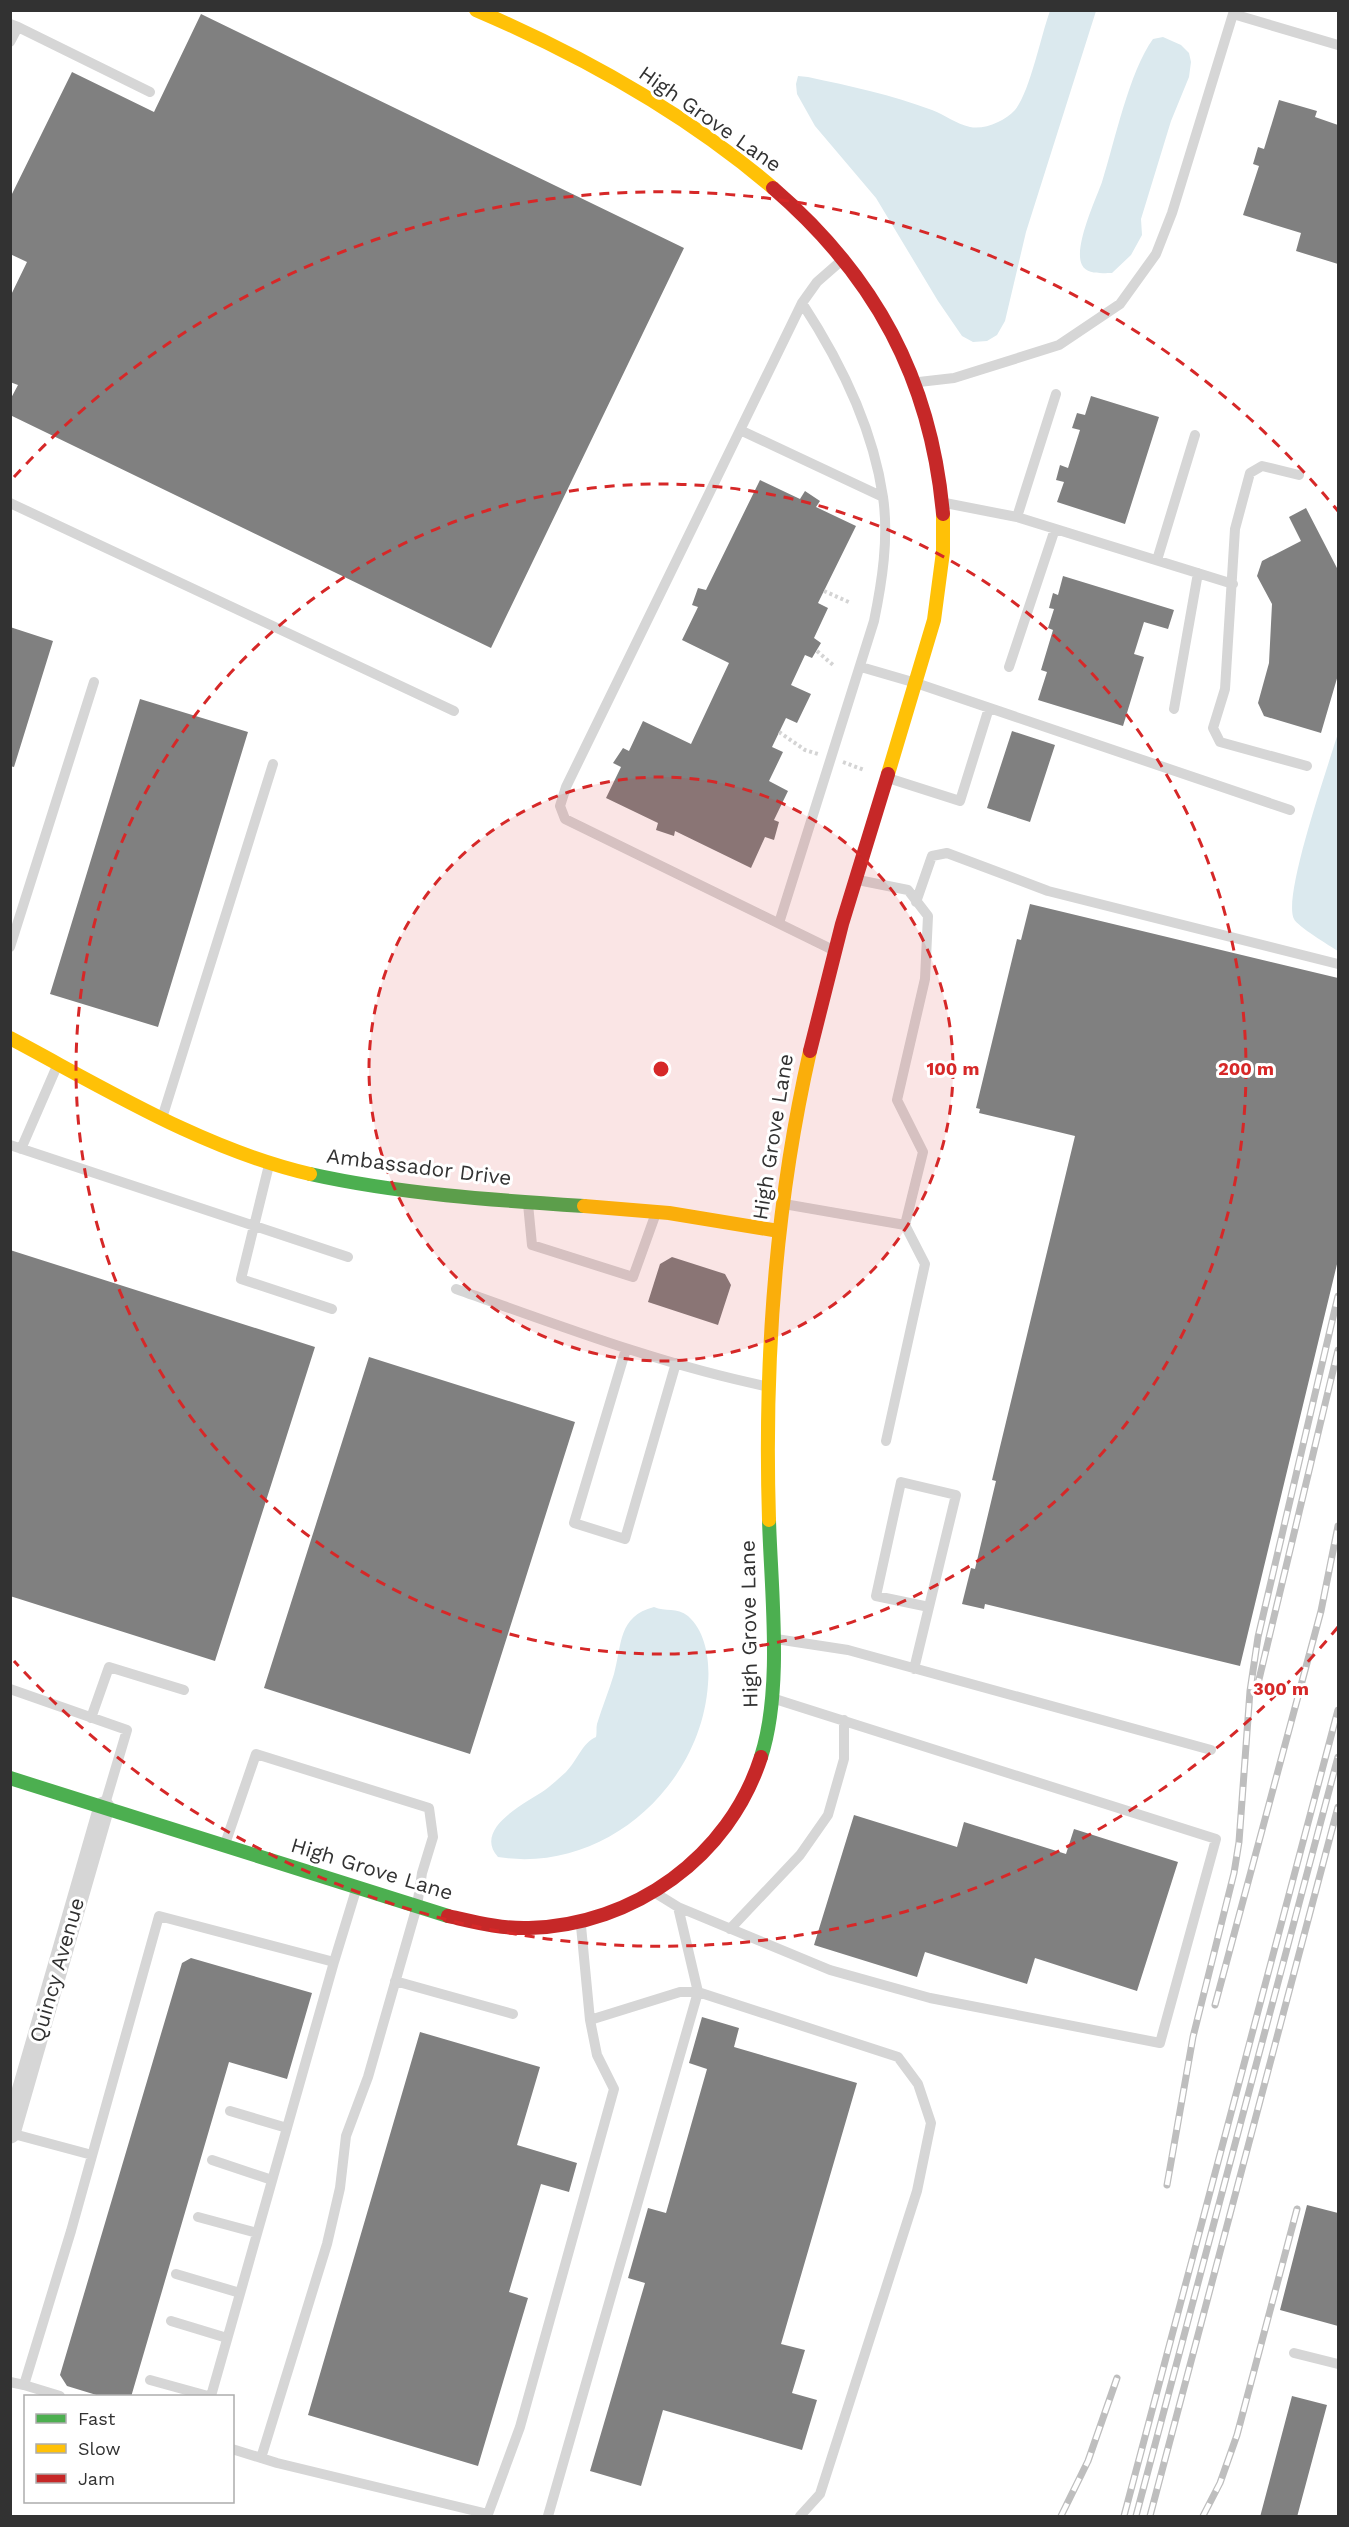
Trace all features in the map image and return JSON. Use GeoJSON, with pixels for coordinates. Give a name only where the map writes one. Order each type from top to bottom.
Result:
{"type":"FeatureCollection","features":[{"type":"Feature","properties":{"kind":"street","name":"High Grove Lane"},"geometry":{"type":"LineString","coordinates":[[10,1778],[417,1906],[496,1926],[555,1927],[580,1923],[612,1913],[655,1893],[693,1865],[735,1815],[754,1778],[764,1751],[774,1698],[767,1386],[778,1231],[796,1106],[813,1030],[855,879],[926,650],[939,592],[943,551],[942,502],[935,453],[926,414],[915,382],[887,321],[843,259],[791,205],[733,156],[686,122],[613,76],[553,44],[476,10]]}},
{"type":"Feature","properties":{"kind":"street","name":"Ambassador Drive"},"geometry":{"type":"LineString","coordinates":[[10,1038],[162,1118],[209,1140],[270,1162],[352,1183],[447,1195],[656,1211],[778,1231]]}},
{"type":"Feature","properties":{"kind":"street","name":"Quincy Avenue"},"geometry":{"type":"LineString","coordinates":[[10,2133],[104,1807]]}},
{"type":"Feature","properties":{"kind":"lane"},"geometry":{"type":"LineString","coordinates":[[915,382],[954,378],[1059,345],[1120,304],[1156,254],[1172,213],[1234,12],[1338,45]]}},
{"type":"Feature","properties":{"kind":"lane"},"geometry":{"type":"LineString","coordinates":[[10,42],[14,26],[150,93]]}},
{"type":"Feature","properties":{"kind":"lane"},"geometry":{"type":"LineString","coordinates":[[834,950],[566,819],[560,806],[566,787],[802,303],[818,282],[843,259]]}},
{"type":"Feature","properties":{"kind":"lane"},"geometry":{"type":"LineString","coordinates":[[778,923],[861,668],[881,586],[884,552],[883,497],[864,427],[843,371],[802,303]]}},
{"type":"Feature","properties":{"kind":"lane"},"geometry":{"type":"LineString","coordinates":[[1017,517],[1056,394]]}},
{"type":"Feature","properties":{"kind":"lane"},"geometry":{"type":"LineString","coordinates":[[740,430],[883,497]]}},
{"type":"Feature","properties":{"kind":"lane"},"geometry":{"type":"LineString","coordinates":[[1157,560],[1195,435]]}},
{"type":"Feature","properties":{"kind":"lane"},"geometry":{"type":"LineString","coordinates":[[1299,475],[1262,466],[1250,473],[1235,529],[1225,689],[1213,728],[1220,742],[1307,766]]}},
{"type":"Feature","properties":{"kind":"lane"},"geometry":{"type":"LineString","coordinates":[[10,502],[454,711]]}},
{"type":"Feature","properties":{"kind":"lane"},"geometry":{"type":"LineString","coordinates":[[942,502],[1017,517],[1233,584]]}},
{"type":"Feature","properties":{"kind":"lane"},"geometry":{"type":"LineString","coordinates":[[1009,667],[1055,529]]}},
{"type":"Feature","properties":{"kind":"lane"},"geometry":{"type":"LineString","coordinates":[[1174,709],[1198,573]]}},
{"type":"Feature","properties":{"kind":"lane"},"geometry":{"type":"LineString","coordinates":[[861,668],[916,683],[1290,810]]}},
{"type":"Feature","properties":{"kind":"lane"},"geometry":{"type":"LineString","coordinates":[[10,947],[94,682]]}},
{"type":"Feature","properties":{"kind":"lane"},"geometry":{"type":"LineString","coordinates":[[887,778],[960,801],[989,708]]}},
{"type":"Feature","properties":{"kind":"lane"},"geometry":{"type":"LineString","coordinates":[[162,1118],[273,764]]}},
{"type":"Feature","properties":{"kind":"lane"},"geometry":{"type":"LineString","coordinates":[[916,902],[932,856],[947,853],[1048,891],[1338,964]]}},
{"type":"Feature","properties":{"kind":"lane"},"geometry":{"type":"LineString","coordinates":[[855,879],[908,890],[928,916],[925,979],[897,1100],[923,1152],[905,1225],[925,1264],[886,1441]]}},
{"type":"Feature","properties":{"kind":"lane"},"geometry":{"type":"LineString","coordinates":[[59,1064],[16,1147],[348,1257]]}},
{"type":"Feature","properties":{"kind":"lane"},"geometry":{"type":"LineString","coordinates":[[270,1162],[241,1279],[332,1309]]}},
{"type":"Feature","properties":{"kind":"lane"},"geometry":{"type":"LineString","coordinates":[[528,1201],[532,1245],[633,1277],[656,1211]]}},
{"type":"Feature","properties":{"kind":"lane"},"geometry":{"type":"LineString","coordinates":[[782,1203],[905,1225]]}},
{"type":"Feature","properties":{"kind":"lane"},"geometry":{"type":"LineString","coordinates":[[456,1289],[626,1349],[713,1374],[767,1386]]}},
{"type":"Feature","properties":{"kind":"lane"},"geometry":{"type":"LineString","coordinates":[[626,1349],[574,1523],[625,1539],[676,1363]]}},
{"type":"Feature","properties":{"kind":"lane"},"geometry":{"type":"LineString","coordinates":[[914,1669],[956,1495],[901,1482],[876,1596],[929,1606]]}},
{"type":"Feature","properties":{"kind":"lane"},"geometry":{"type":"LineString","coordinates":[[773,1638],[848,1650],[1211,1750]]}},
{"type":"Feature","properties":{"kind":"lane"},"geometry":{"type":"LineString","coordinates":[[91,1718],[109,1667],[184,1690]]}},
{"type":"Feature","properties":{"kind":"lane"},"geometry":{"type":"LineString","coordinates":[[10,1689],[127,1730],[104,1807]]}},
{"type":"Feature","properties":{"kind":"lane"},"geometry":{"type":"LineString","coordinates":[[655,1893],[678,1907],[830,1970],[930,1998],[1160,2043],[1216,1839],[774,1698]]}},
{"type":"Feature","properties":{"kind":"lane"},"geometry":{"type":"LineString","coordinates":[[730,1929],[800,1855],[828,1815],[844,1760],[844,1720]]}},
{"type":"Feature","properties":{"kind":"lane"},"geometry":{"type":"LineString","coordinates":[[224,1845],[256,1754],[429,1808],[433,1838],[422,1873],[417,1906],[368,2078],[346,2136],[340,2188],[327,2244],[261,2458]]}},
{"type":"Feature","properties":{"kind":"lane"},"geometry":{"type":"LineString","coordinates":[[210,2395],[357,1887]]}},
{"type":"Feature","properties":{"kind":"lane"},"geometry":{"type":"LineString","coordinates":[[548,2517],[698,1992],[678,1907]]}},
{"type":"Feature","properties":{"kind":"lane"},"geometry":{"type":"LineString","coordinates":[[24,2385],[159,1916],[334,1962]]}},
{"type":"Feature","properties":{"kind":"lane"},"geometry":{"type":"LineString","coordinates":[[234,2450],[490,2515],[520,2427],[614,2089],[597,2055],[590,2020],[580,1923]]}},
{"type":"Feature","properties":{"kind":"lane"},"geometry":{"type":"LineString","coordinates":[[395,1981],[513,2014]]}},
{"type":"Feature","properties":{"kind":"lane"},"geometry":{"type":"LineString","coordinates":[[590,2020],[680,1992],[698,1992],[897,2057],[918,2084],[931,2123],[918,2191],[820,2494],[800,2517]]}},
{"type":"Feature","properties":{"kind":"lane"},"geometry":{"type":"LineString","coordinates":[[230,2112],[287,2128]]}},
{"type":"Feature","properties":{"kind":"lane"},"geometry":{"type":"LineString","coordinates":[[10,2133],[92,2155]]}},
{"type":"Feature","properties":{"kind":"lane"},"geometry":{"type":"LineString","coordinates":[[212,2160],[272,2180]]}},
{"type":"Feature","properties":{"kind":"lane"},"geometry":{"type":"LineString","coordinates":[[198,2217],[257,2233]]}},
{"type":"Feature","properties":{"kind":"lane"},"geometry":{"type":"LineString","coordinates":[[177,2274],[240,2293]]}},
{"type":"Feature","properties":{"kind":"lane"},"geometry":{"type":"LineString","coordinates":[[171,2321],[227,2338]]}},
{"type":"Feature","properties":{"kind":"lane"},"geometry":{"type":"LineString","coordinates":[[1294,2353],[1338,2364]]}},
{"type":"Feature","properties":{"kind":"lane"},"geometry":{"type":"LineString","coordinates":[[150,2380],[202,2395]]}},
{"type":"Feature","properties":{"kind":"lane"},"geometry":{"type":"LineString","coordinates":[[10,2382],[54,2395]]}},
{"type":"Feature","properties":{"kind":"path"},"geometry":{"type":"LineString","coordinates":[[824,591],[851,603]]}},
{"type":"Feature","properties":{"kind":"path"},"geometry":{"type":"LineString","coordinates":[[817,651],[833,665]]}},
{"type":"Feature","properties":{"kind":"path"},"geometry":{"type":"LineString","coordinates":[[779,732],[805,750],[822,755]]}},
{"type":"Feature","properties":{"kind":"path"},"geometry":{"type":"LineString","coordinates":[[843,762],[864,770]]}},
{"type":"Feature","properties":{"kind":"shaded area"},"geometry":{"type":"Polygon","coordinates":[[[1050,11],[1096,11],[1026,232],[1005,321],[997,335],[987,341],[973,342],[962,336],[938,301],[876,198],[815,126],[797,94],[796,84],[798,76],[824,80],[917,105],[965,126],[976,128],[988,126],[1011,114],[1020,102],[1026,90],[1050,11]]]}},
{"type":"Feature","properties":{"kind":"shaded area"},"geometry":{"type":"Polygon","coordinates":[[[1163,37],[1181,45],[1189,53],[1191,62],[1189,77],[1171,121],[1141,219],[1142,235],[1131,255],[1112,273],[1091,272],[1084,268],[1080,257],[1086,223],[1102,182],[1123,107],[1144,53],[1153,39],[1163,37]]]}},
{"type":"Feature","properties":{"kind":"shaded area"},"geometry":{"type":"Polygon","coordinates":[[[1338,733],[1338,951],[1296,922],[1292,906],[1300,859],[1338,733]]]}},
{"type":"Feature","properties":{"kind":"shaded area"},"geometry":{"type":"Polygon","coordinates":[[[654,1607],[684,1613],[688,1616],[699,1630],[706,1647],[708,1684],[701,1722],[687,1757],[666,1788],[640,1816],[609,1837],[574,1852],[537,1859],[498,1857],[492,1846],[492,1836],[497,1826],[505,1817],[545,1790],[566,1772],[587,1743],[596,1737],[597,1724],[614,1674],[624,1633],[634,1617],[654,1607]]]}},
{"type":"Feature","properties":{"kind":"building"},"geometry":{"type":"Polygon","coordinates":[[[201,14],[684,248],[491,648],[10,415],[10,400],[18,385],[10,382],[10,297],[27,262],[10,254],[10,198],[72,72],[154,112],[201,14]]]}},
{"type":"Feature","properties":{"kind":"building"},"geometry":{"type":"Polygon","coordinates":[[[1279,100],[1317,111],[1315,117],[1338,125],[1338,264],[1296,251],[1301,233],[1243,215],[1259,166],[1253,164],[1258,147],[1264,149],[1279,100]]]}},
{"type":"Feature","properties":{"kind":"building"},"geometry":{"type":"Polygon","coordinates":[[[1091,396],[1159,417],[1125,524],[1057,502],[1064,482],[1056,480],[1060,465],[1068,468],[1080,430],[1072,428],[1077,413],[1085,415],[1091,396]]]}},
{"type":"Feature","properties":{"kind":"building"},"geometry":{"type":"Polygon","coordinates":[[[760,480],[800,499],[805,491],[820,501],[816,507],[856,526],[818,603],[828,608],[814,638],[821,643],[812,658],[805,655],[791,685],[811,694],[797,723],[786,718],[772,747],[783,752],[769,781],[788,791],[774,820],[779,822],[774,840],[765,837],[751,868],[675,831],[674,836],[656,830],[658,823],[606,798],[621,767],[613,763],[623,748],[629,751],[643,721],[691,744],[729,663],[682,640],[698,607],[692,605],[698,588],[706,590],[760,480]]]}},
{"type":"Feature","properties":{"kind":"building"},"geometry":{"type":"Polygon","coordinates":[[[1306,508],[1338,570],[1338,675],[1321,733],[1264,716],[1258,703],[1269,663],[1272,604],[1257,576],[1262,561],[1301,541],[1289,517],[1306,508]]]}},
{"type":"Feature","properties":{"kind":"building"},"geometry":{"type":"Polygon","coordinates":[[[1063,576],[1174,610],[1168,629],[1144,622],[1134,654],[1144,657],[1123,726],[1038,700],[1047,672],[1041,670],[1053,630],[1048,628],[1054,609],[1049,608],[1053,593],[1058,595],[1063,576]]]}},
{"type":"Feature","properties":{"kind":"building"},"geometry":{"type":"Polygon","coordinates":[[[10,627],[53,641],[14,767],[10,766],[10,627]]]}},
{"type":"Feature","properties":{"kind":"building"},"geometry":{"type":"Polygon","coordinates":[[[140,699],[248,732],[158,1027],[50,994],[140,699]]]}},
{"type":"Feature","properties":{"kind":"building"},"geometry":{"type":"Polygon","coordinates":[[[1012,731],[1055,745],[1030,822],[987,808],[1012,731]]]}},
{"type":"Feature","properties":{"kind":"building"},"geometry":{"type":"Polygon","coordinates":[[[1030,904],[1338,978],[1338,1260],[1240,1666],[985,1604],[984,1609],[962,1604],[971,1568],[975,1569],[996,1481],[992,1480],[1075,1136],[979,1113],[980,1109],[976,1108],[1017,939],[1021,940],[1030,904]]]}},
{"type":"Feature","properties":{"kind":"building"},"geometry":{"type":"Polygon","coordinates":[[[10,1250],[315,1347],[215,1661],[10,1596],[10,1250]]]}},
{"type":"Feature","properties":{"kind":"building"},"geometry":{"type":"Polygon","coordinates":[[[672,1257],[725,1274],[731,1285],[718,1325],[648,1302],[660,1264],[672,1257]]]}},
{"type":"Feature","properties":{"kind":"building"},"geometry":{"type":"Polygon","coordinates":[[[369,1357],[575,1422],[470,1754],[264,1688],[369,1357]]]}},
{"type":"Feature","properties":{"kind":"building"},"geometry":{"type":"Polygon","coordinates":[[[854,1815],[957,1847],[964,1822],[1066,1854],[1074,1829],[1178,1862],[1137,1991],[1035,1958],[1027,1984],[925,1952],[917,1977],[814,1945],[854,1815]]]}},
{"type":"Feature","properties":{"kind":"building"},"geometry":{"type":"Polygon","coordinates":[[[191,1958],[312,1993],[287,2079],[229,2062],[132,2395],[96,2395],[67,2386],[60,2375],[182,1963],[191,1958]]]}},
{"type":"Feature","properties":{"kind":"building"},"geometry":{"type":"Polygon","coordinates":[[[702,2017],[739,2028],[734,2047],[857,2083],[781,2344],[805,2350],[792,2393],[817,2400],[802,2450],[663,2410],[641,2486],[590,2471],[645,2283],[628,2278],[648,2208],[666,2213],[707,2069],[689,2063],[702,2017]]]}},
{"type":"Feature","properties":{"kind":"building"},"geometry":{"type":"Polygon","coordinates":[[[420,2032],[540,2067],[517,2145],[577,2163],[569,2192],[541,2184],[509,2292],[528,2298],[478,2466],[308,2415],[420,2032]]]}},
{"type":"Feature","properties":{"kind":"building"},"geometry":{"type":"Polygon","coordinates":[[[1307,2205],[1338,2213],[1338,2326],[1280,2310],[1307,2205]]]}},
{"type":"Feature","properties":{"kind":"building"},"geometry":{"type":"Polygon","coordinates":[[[1292,2396],[1327,2405],[1297,2517],[1260,2517],[1292,2396]]]}},
{"type":"Feature","properties":{"kind":"railway"},"geometry":{"type":"LineString","coordinates":[[1167,2185],[1193,2037],[1234,1873],[1239,1842],[1250,1691],[1258,1637],[1338,1296]]}},
{"type":"Feature","properties":{"kind":"railway"},"geometry":{"type":"LineString","coordinates":[[1256,1692],[1338,1350]]}},
{"type":"Feature","properties":{"kind":"railway"},"geometry":{"type":"LineString","coordinates":[[1215,2005],[1321,1611],[1338,1526]]}},
{"type":"Feature","properties":{"kind":"railway"},"geometry":{"type":"LineString","coordinates":[[1124,2516],[1338,1710]]}},
{"type":"Feature","properties":{"kind":"railway"},"geometry":{"type":"LineString","coordinates":[[1136,2516],[1338,1757]]}},
{"type":"Feature","properties":{"kind":"railway"},"geometry":{"type":"LineString","coordinates":[[1150,2516],[1338,1807]]}},
{"type":"Feature","properties":{"kind":"railway"},"geometry":{"type":"LineString","coordinates":[[1203,2516],[1220,2483],[1237,2435],[1297,2209]]}},
{"type":"Feature","properties":{"kind":"railway"},"geometry":{"type":"LineString","coordinates":[[1061,2516],[1088,2461],[1117,2378]]}},
{"type":"Feature","properties":{"kind":"traffic: fast"},"geometry":{"type":"LineString","coordinates":[[310,1174],[412,1191],[481,1199],[584,1206]]}},
{"type":"Feature","properties":{"kind":"traffic: fast"},"geometry":{"type":"LineString","coordinates":[[761,1757],[768,1730],[774,1671],[769,1520]]}},
{"type":"Feature","properties":{"kind":"traffic: fast"},"geometry":{"type":"LineString","coordinates":[[10,1778],[448,1916]]}},
{"type":"Feature","properties":{"kind":"traffic: slow"},"geometry":{"type":"LineString","coordinates":[[476,10],[594,66],[668,110],[739,160],[773,188]]}},
{"type":"Feature","properties":{"kind":"traffic: slow"},"geometry":{"type":"LineString","coordinates":[[888,774],[934,620],[943,552],[943,514]]}},
{"type":"Feature","properties":{"kind":"traffic: slow"},"geometry":{"type":"LineString","coordinates":[[10,1038],[119,1097],[193,1133],[270,1163],[310,1174]]}},
{"type":"Feature","properties":{"kind":"traffic: slow"},"geometry":{"type":"LineString","coordinates":[[769,1520],[768,1402],[774,1284],[788,1167],[810,1051]]}},
{"type":"Feature","properties":{"kind":"traffic: slow"},"geometry":{"type":"LineString","coordinates":[[584,1206],[669,1213],[779,1231]]}},
{"type":"Feature","properties":{"kind":"traffic: jam"},"geometry":{"type":"LineString","coordinates":[[773,188],[841,257],[868,294],[892,333],[911,375],[926,418],[943,514]]}},
{"type":"Feature","properties":{"kind":"traffic: jam"},"geometry":{"type":"LineString","coordinates":[[810,1051],[842,924],[888,774]]}},
{"type":"Feature","properties":{"kind":"traffic: jam"},"geometry":{"type":"LineString","coordinates":[[448,1916],[498,1926],[529,1928],[568,1924],[605,1914],[640,1899],[672,1879],[701,1854],[726,1825],[746,1793],[761,1757]]}}]}
